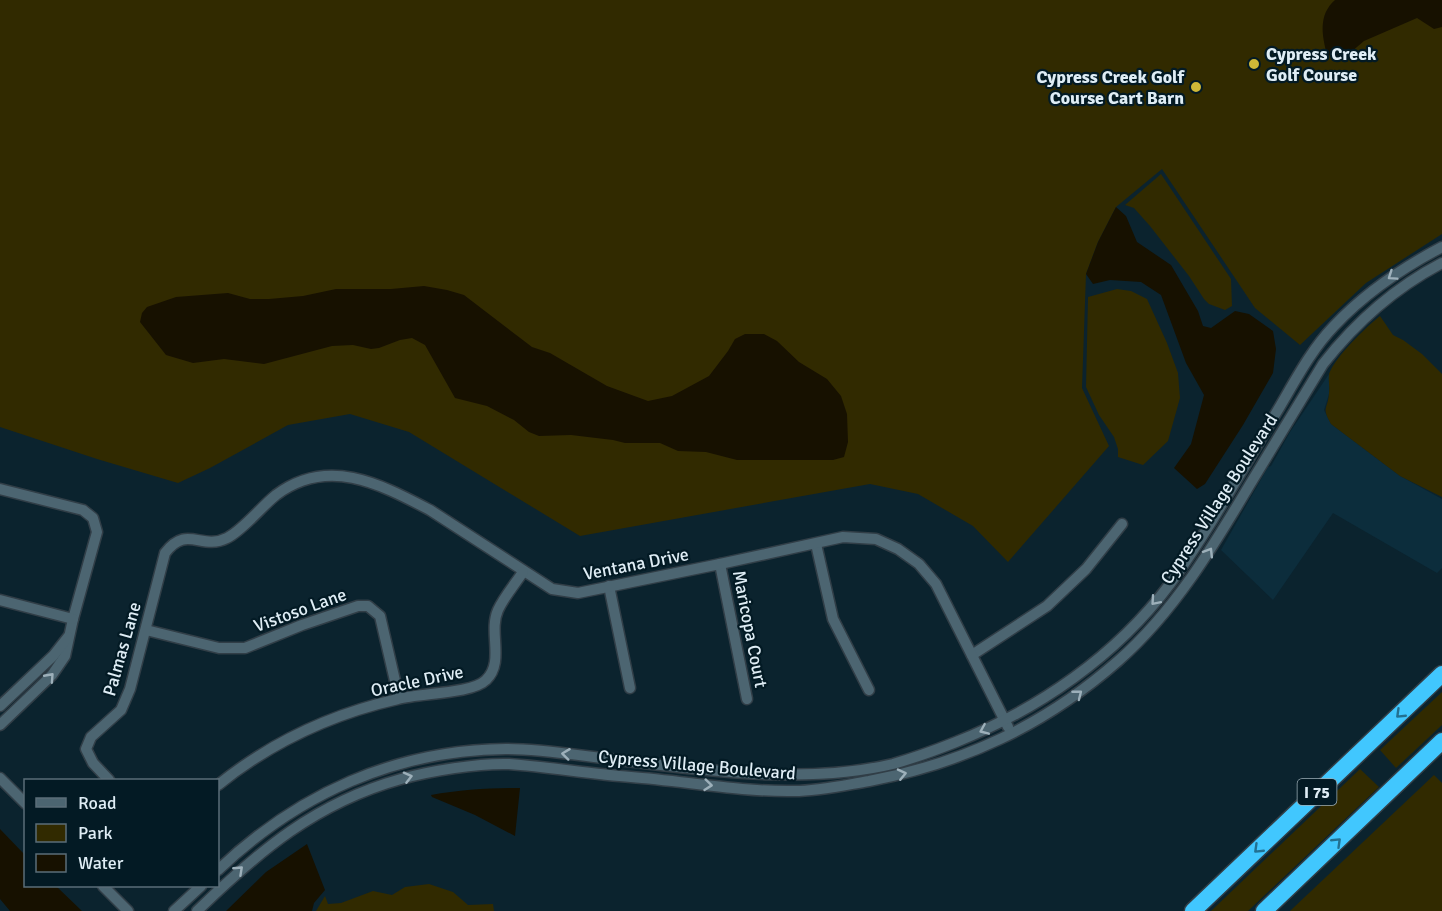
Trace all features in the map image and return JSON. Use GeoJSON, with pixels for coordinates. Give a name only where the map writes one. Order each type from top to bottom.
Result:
{"type":"FeatureCollection","features":[{"type":"Feature","properties":{"kind":"highway","name":"I 75"},"geometry":{"type":"LineString","coordinates":[[1193,911],[1442,674]]}},
{"type":"Feature","properties":{"kind":"highway","name":"I 75"},"geometry":{"type":"LineString","coordinates":[[1264,911],[1442,741]]}},
{"type":"Feature","properties":{"kind":"street","name":"Cypress Village Boulevard"},"geometry":{"type":"LineString","coordinates":[[219,869],[260,833],[321,794],[378,769],[457,752],[507,749],[764,773],[838,772],[892,764],[954,743],[1005,721],[1054,691],[1094,662],[1132,628],[1168,586],[1189,555],[1324,338],[1346,314],[1387,279],[1442,247]]}},
{"type":"Feature","properties":{"kind":"street","name":"Cypress Village Boulevard"},"geometry":{"type":"LineString","coordinates":[[197,911],[243,866],[298,824],[362,792],[400,779],[436,771],[504,764],[742,789],[797,791],[904,774],[966,755],[1012,734],[1060,708],[1120,660],[1158,621],[1202,563],[1323,364],[1344,337],[1384,300],[1442,263]]}},
{"type":"Feature","properties":{"kind":"street","name":"Ventana Drive"},"geometry":{"type":"LineString","coordinates":[[172,543],[185,537],[211,543],[228,537],[276,495],[315,476],[333,475],[357,478],[422,505],[552,589],[578,593],[843,537],[876,539],[898,549],[919,564],[936,584],[1012,734]]}},
{"type":"Feature","properties":{"kind":"street"},"geometry":{"type":"LineString","coordinates":[[0,489],[83,510],[93,518],[97,532],[65,656],[52,675],[16,710],[11,724],[0,725]]}},
{"type":"Feature","properties":{"kind":"street"},"geometry":{"type":"LineString","coordinates":[[972,655],[1047,606],[1086,568],[1122,524]]}},
{"type":"Feature","properties":{"kind":"street","name":"Palmas Lane"},"geometry":{"type":"LineString","coordinates":[[109,779],[93,763],[86,749],[91,737],[121,710],[130,689],[165,552],[172,543]]}},
{"type":"Feature","properties":{"kind":"street"},"geometry":{"type":"LineString","coordinates":[[816,544],[833,619],[869,690]]}},
{"type":"Feature","properties":{"kind":"street","name":"Maricopa Court"},"geometry":{"type":"LineString","coordinates":[[720,564],[747,699]]}},
{"type":"Feature","properties":{"kind":"street","name":"Oracle Drive"},"geometry":{"type":"LineString","coordinates":[[219,784],[276,746],[321,722],[399,698],[471,688],[484,682],[493,673],[497,611],[524,572]]}},
{"type":"Feature","properties":{"kind":"street"},"geometry":{"type":"LineString","coordinates":[[609,586],[630,688]]}},
{"type":"Feature","properties":{"kind":"street"},"geometry":{"type":"LineString","coordinates":[[0,600],[73,619]]}},
{"type":"Feature","properties":{"kind":"street","name":"Vistoso Lane"},"geometry":{"type":"LineString","coordinates":[[146,630],[219,648],[245,648],[302,625],[358,606],[368,606],[380,616],[399,698]]}},
{"type":"Feature","properties":{"kind":"street"},"geometry":{"type":"LineString","coordinates":[[16,710],[3,703],[53,656],[70,635]]}},
{"type":"Feature","properties":{"kind":"street"},"geometry":{"type":"LineString","coordinates":[[18,688],[28,698]]}},
{"type":"Feature","properties":{"kind":"street"},"geometry":{"type":"LineString","coordinates":[[0,778],[24,802]]}},
{"type":"Feature","properties":{"kind":"street"},"geometry":{"type":"LineString","coordinates":[[105,887],[128,911]]}},
{"type":"Feature","properties":{"kind":"street"},"geometry":{"type":"LineString","coordinates":[[174,911],[199,887]]}},
{"type":"Feature","properties":{"kind":"shaded area"},"geometry":{"type":"Polygon","coordinates":[[[1329,374],[1329,394],[1324,410],[1331,424],[1400,476],[1442,499],[1442,568],[1437,573],[1333,513],[1273,600],[1221,550],[1268,467],[1271,466],[1290,432],[1329,374]]]}},
{"type":"Feature","properties":{"kind":"green space"},"geometry":{"type":"Polygon","coordinates":[[[0,0],[1442,0],[1442,234],[1366,283],[1300,345],[1255,308],[1162,169],[1116,207],[1098,242],[1086,274],[1082,388],[1109,446],[1008,562],[973,526],[918,494],[870,484],[580,536],[409,432],[350,414],[288,425],[178,483],[0,427],[0,0]]]}},
{"type":"Feature","properties":{"kind":"green space"},"geometry":{"type":"Polygon","coordinates":[[[1161,174],[1231,279],[1232,306],[1225,310],[1209,304],[1204,299],[1150,226],[1134,208],[1125,205],[1161,174]]]}},
{"type":"Feature","properties":{"kind":"green space"},"geometry":{"type":"Polygon","coordinates":[[[1117,289],[1131,291],[1147,299],[1178,373],[1180,398],[1168,441],[1143,465],[1118,457],[1114,437],[1099,415],[1086,387],[1088,297],[1117,289]]]}},
{"type":"Feature","properties":{"kind":"green space"},"geometry":{"type":"Polygon","coordinates":[[[1380,316],[1393,335],[1422,354],[1442,374],[1442,497],[1400,476],[1331,424],[1326,414],[1329,374],[1332,367],[1367,327],[1380,316]]]}},
{"type":"Feature","properties":{"kind":"green space"},"geometry":{"type":"Polygon","coordinates":[[[1442,692],[1442,725],[1396,768],[1380,750],[1442,692]]]}},
{"type":"Feature","properties":{"kind":"green space"},"geometry":{"type":"Polygon","coordinates":[[[1360,769],[1379,787],[1248,911],[1211,911],[1360,769]]]}},
{"type":"Feature","properties":{"kind":"green space"},"geometry":{"type":"Polygon","coordinates":[[[1434,775],[1442,783],[1442,911],[1290,911],[1434,775]]]}},
{"type":"Feature","properties":{"kind":"green space"},"geometry":{"type":"Polygon","coordinates":[[[429,884],[453,892],[468,905],[493,904],[494,911],[316,911],[325,896],[328,904],[341,903],[373,891],[392,895],[405,887],[429,884]]]}},
{"type":"Feature","properties":{"kind":"water"},"geometry":{"type":"Polygon","coordinates":[[[1335,0],[1442,0],[1442,27],[1434,29],[1417,18],[1364,41],[1344,58],[1327,55],[1323,33],[1324,19],[1335,0]]]}},
{"type":"Feature","properties":{"kind":"water"},"geometry":{"type":"Polygon","coordinates":[[[1116,207],[1126,216],[1137,242],[1171,265],[1198,311],[1203,326],[1211,328],[1235,311],[1249,314],[1273,331],[1276,349],[1273,373],[1205,484],[1197,489],[1174,468],[1191,444],[1204,395],[1186,363],[1161,295],[1141,282],[1110,280],[1093,284],[1086,274],[1098,242],[1116,207]]]}},
{"type":"Feature","properties":{"kind":"water"},"geometry":{"type":"Polygon","coordinates":[[[424,286],[464,295],[532,347],[550,353],[607,386],[648,401],[672,396],[709,376],[735,339],[745,334],[764,334],[777,341],[799,362],[827,379],[841,396],[847,414],[848,442],[844,457],[833,460],[737,460],[706,452],[678,451],[660,443],[625,443],[571,435],[539,436],[487,406],[455,398],[425,345],[412,338],[371,349],[353,345],[332,346],[264,364],[224,359],[193,363],[166,355],[140,322],[142,313],[147,307],[176,297],[228,293],[250,299],[269,299],[303,296],[336,289],[391,289],[424,286]]]}},
{"type":"Feature","properties":{"kind":"water"},"geometry":{"type":"Polygon","coordinates":[[[520,788],[515,836],[431,795],[473,790],[520,788]]]}},
{"type":"Feature","properties":{"kind":"water"},"geometry":{"type":"Polygon","coordinates":[[[0,829],[24,854],[24,887],[57,887],[82,911],[10,911],[0,899],[0,829]]]}},
{"type":"Feature","properties":{"kind":"water"},"geometry":{"type":"Polygon","coordinates":[[[307,844],[325,890],[314,903],[312,911],[226,911],[266,872],[307,844]]]}},
{"type":"Feature","properties":{"kind":"place","name":"Cypress Creek Golf Course"},"geometry":{"type":"Point","coordinates":[1254,64]}},
{"type":"Feature","properties":{"kind":"place","name":"Cypress Creek Golf Course Cart Barn"},"geometry":{"type":"Point","coordinates":[1196,87]}}]}
